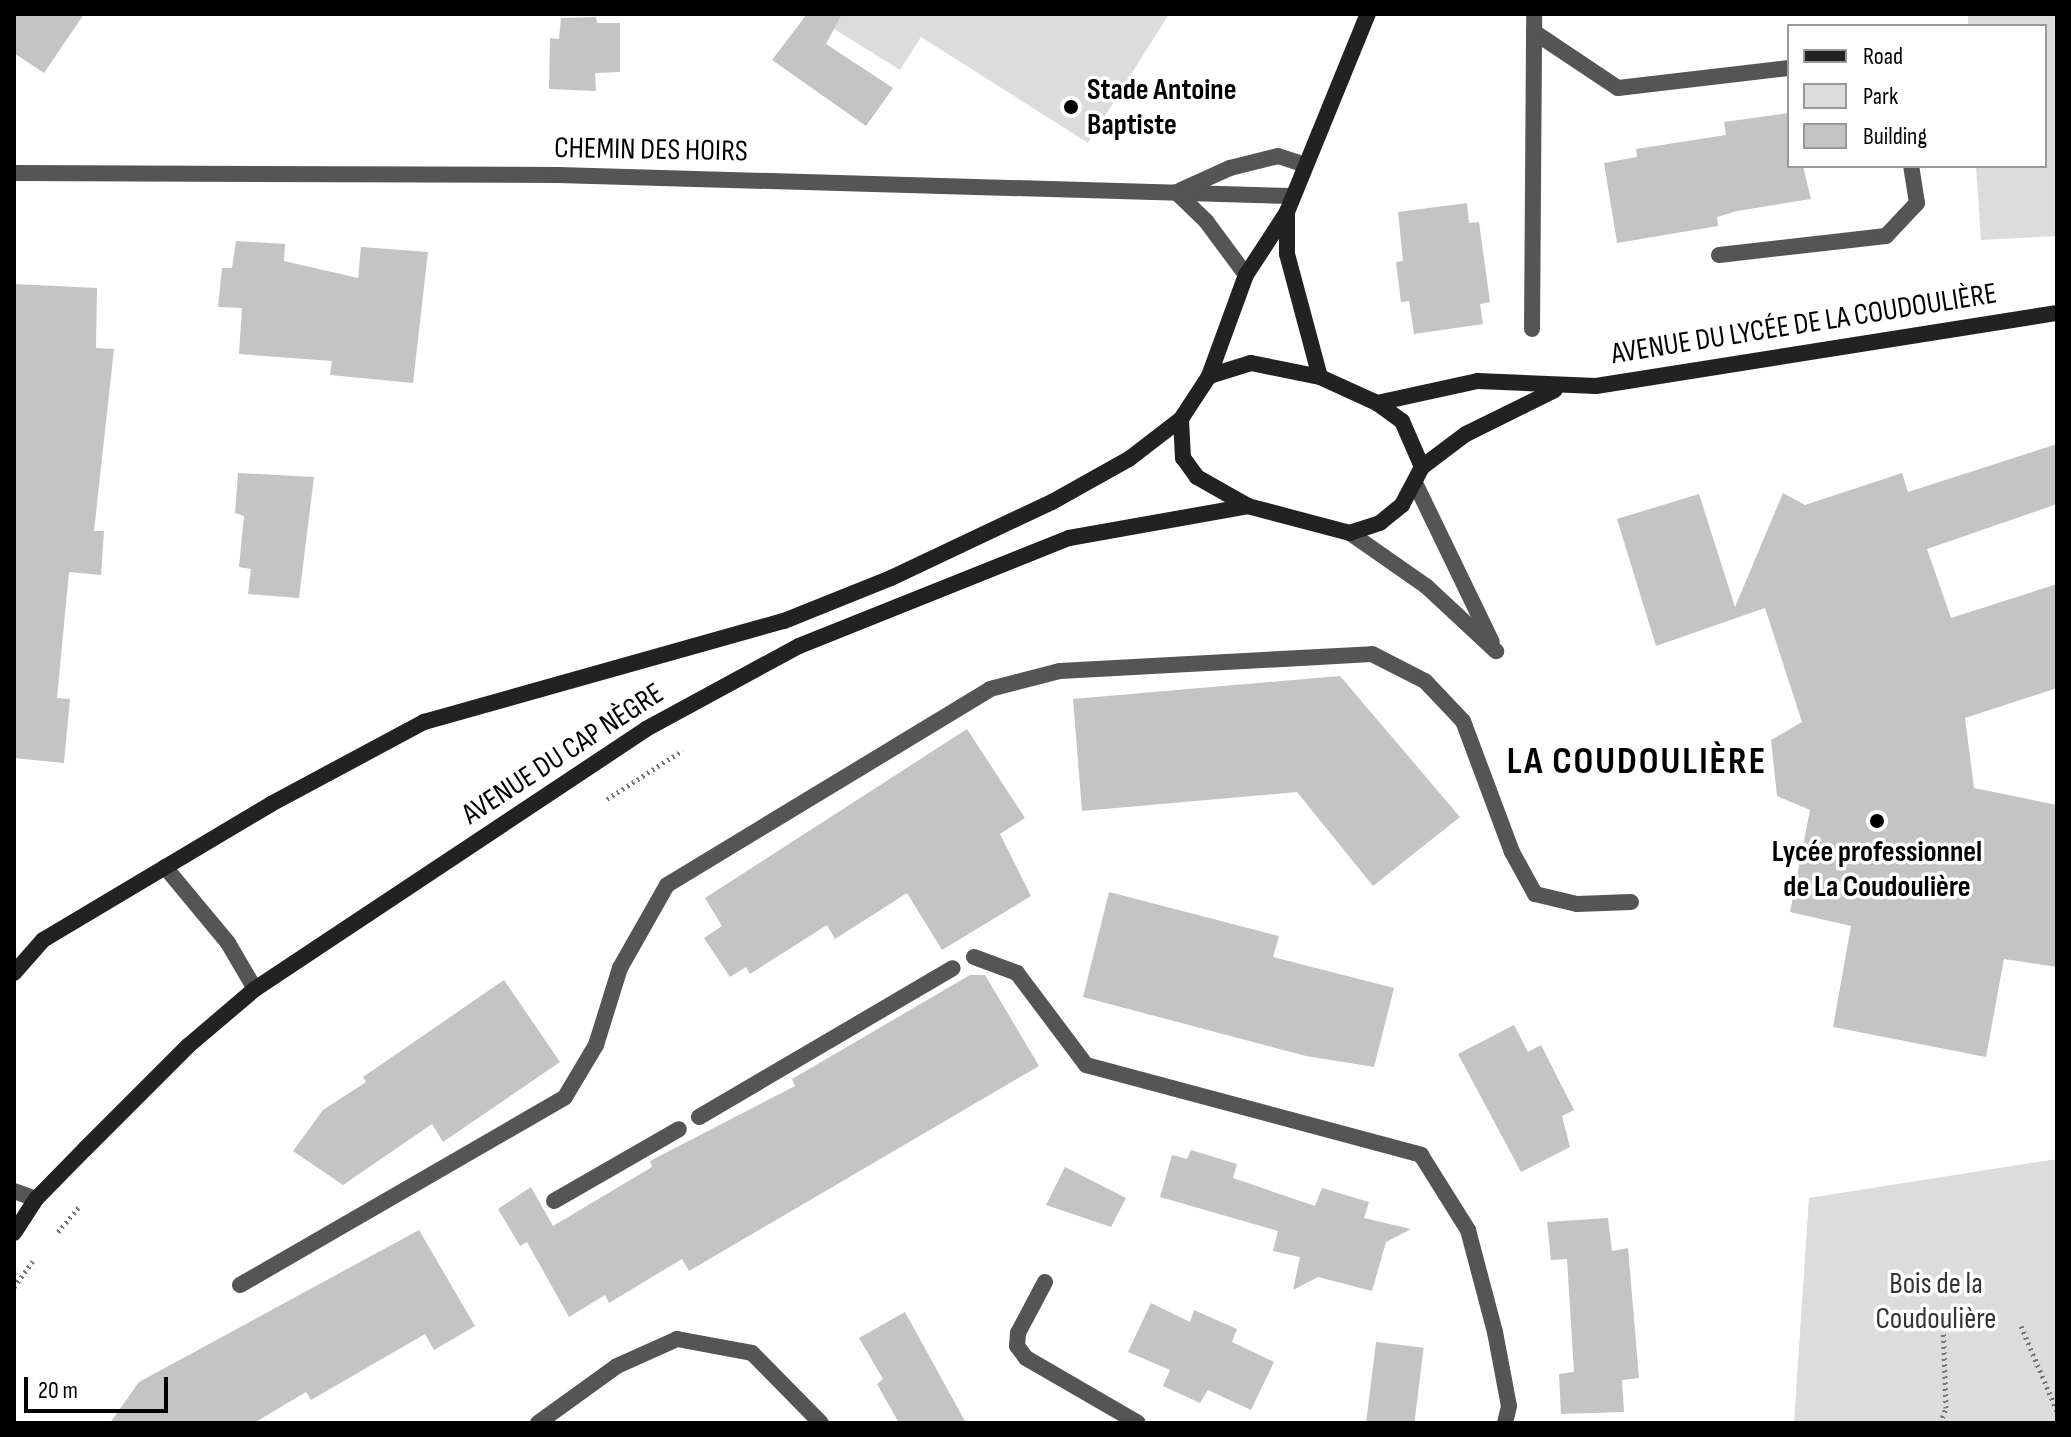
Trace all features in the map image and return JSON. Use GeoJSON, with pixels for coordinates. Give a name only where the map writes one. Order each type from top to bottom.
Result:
{"type":"FeatureCollection","features":[{"type":"Feature","properties":{"kind":"street"},"geometry":{"type":"LineString","coordinates":[[1368,14],[1290,204],[1246,275],[1209,376],[1181,419],[1183,458],[1197,477],[1248,506],[1350,533],[1426,586],[1496,651],[1416,485]]}},
{"type":"Feature","properties":{"kind":"street"},"geometry":{"type":"LineString","coordinates":[[1532,329],[1534,14]]}},
{"type":"Feature","properties":{"kind":"street"},"geometry":{"type":"LineString","coordinates":[[1534,32],[1618,88],[1787,68]]}},
{"type":"Feature","properties":{"kind":"street"},"geometry":{"type":"LineString","coordinates":[[1246,275],[1206,221],[1176,192],[1230,168],[1278,156],[1305,165]]}},
{"type":"Feature","properties":{"kind":"street"},"geometry":{"type":"LineString","coordinates":[[1719,255],[1886,236],[1917,203],[1911,168]]}},
{"type":"Feature","properties":{"kind":"street","name":"CHEMIN DES HOIRS"},"geometry":{"type":"LineString","coordinates":[[14,173],[558,175],[1176,192],[1290,204]]}},
{"type":"Feature","properties":{"kind":"street"},"geometry":{"type":"LineString","coordinates":[[1290,204],[1290,268],[1320,377]]}},
{"type":"Feature","properties":{"kind":"street","name":"AVENUE DU LYCÉE DE LA COUDOULIÈRE"},"geometry":{"type":"LineString","coordinates":[[1377,403],[1478,381],[1559,388],[2057,313]]}},
{"type":"Feature","properties":{"kind":"street"},"geometry":{"type":"LineString","coordinates":[[1209,376],[1251,363],[1320,377],[1377,403],[1402,421],[1422,467],[1416,485],[1380,523],[1350,533]]}},
{"type":"Feature","properties":{"kind":"street","name":"AVENUE DU LYCÉE DE LA COUDOULIÈRE"},"geometry":{"type":"LineString","coordinates":[[1422,467],[1466,434],[1559,388]]}},
{"type":"Feature","properties":{"kind":"street","name":"AVENUE DU CAP NÈGRE"},"geometry":{"type":"LineString","coordinates":[[14,973],[43,940],[165,867],[424,722],[784,621],[891,578],[1116,466],[1181,419]]}},
{"type":"Feature","properties":{"kind":"street","name":"AVENUE DU CAP NÈGRE"},"geometry":{"type":"LineString","coordinates":[[14,1233],[36,1199],[188,1046],[255,989],[646,729],[799,646],[1069,538],[1248,506]]}},
{"type":"Feature","properties":{"kind":"street"},"geometry":{"type":"LineString","coordinates":[[240,1285],[565,1097],[596,1045],[620,968],[667,885],[990,689],[1060,671],[1372,654],[1425,681],[1463,721],[1512,852],[1535,894],[1577,904],[1631,902]]}},
{"type":"Feature","properties":{"kind":"street"},"geometry":{"type":"LineString","coordinates":[[165,867],[228,943],[255,989]]}},
{"type":"Feature","properties":{"kind":"street"},"geometry":{"type":"LineString","coordinates":[[974,957],[1017,973],[1086,1065],[1421,1155],[1468,1230],[1495,1332],[1509,1406],[1505,1423]]}},
{"type":"Feature","properties":{"kind":"street"},"geometry":{"type":"LineString","coordinates":[[699,1117],[953,968]]}},
{"type":"Feature","properties":{"kind":"street"},"geometry":{"type":"LineString","coordinates":[[554,1201],[679,1129]]}},
{"type":"Feature","properties":{"kind":"street"},"geometry":{"type":"LineString","coordinates":[[14,1191],[36,1199]]}},
{"type":"Feature","properties":{"kind":"street"},"geometry":{"type":"LineString","coordinates":[[1045,1282],[1018,1333],[1017,1346],[1026,1358],[1138,1423]]}},
{"type":"Feature","properties":{"kind":"street"},"geometry":{"type":"LineString","coordinates":[[538,1423],[617,1366],[677,1339],[752,1353],[821,1423]]}},
{"type":"Feature","properties":{"kind":"path"},"geometry":{"type":"LineString","coordinates":[[603,801],[695,743]]}},
{"type":"Feature","properties":{"kind":"path"},"geometry":{"type":"LineString","coordinates":[[51,1240],[92,1193]]}},
{"type":"Feature","properties":{"kind":"path"},"geometry":{"type":"LineString","coordinates":[[14,1287],[41,1252]]}},
{"type":"Feature","properties":{"kind":"path"},"geometry":{"type":"LineString","coordinates":[[1940,1423],[1946,1408],[1943,1320]]}},
{"type":"Feature","properties":{"kind":"path"},"geometry":{"type":"LineString","coordinates":[[2021,1326],[2057,1411]]}},
{"type":"Feature","properties":{"kind":"green space","name":"Stade Antoine Baptiste"},"geometry":{"type":"Polygon","coordinates":[[[810,14],[1169,14],[1088,143],[921,37],[900,70],[810,14]]]}},
{"type":"Feature","properties":{"kind":"green space"},"geometry":{"type":"Polygon","coordinates":[[[1968,14],[2057,14],[2057,236],[1981,240],[1976,168],[2047,168],[2047,24],[1968,24],[1968,14]]]}},
{"type":"Feature","properties":{"kind":"green space","name":"Bois de la Coudoulière"},"geometry":{"type":"Polygon","coordinates":[[[2057,1159],[2057,1423],[1794,1423],[1809,1198],[2057,1159]]]}},
{"type":"Feature","properties":{"kind":"building"},"geometry":{"type":"Polygon","coordinates":[[[14,14],[84,14],[44,73],[14,53],[14,14]]]}},
{"type":"Feature","properties":{"kind":"building"},"geometry":{"type":"Polygon","coordinates":[[[807,14],[842,14],[826,44],[893,88],[866,126],[772,60],[807,14]]]}},
{"type":"Feature","properties":{"kind":"building"},"geometry":{"type":"Polygon","coordinates":[[[596,17],[597,23],[620,23],[620,72],[595,73],[596,91],[549,89],[550,38],[559,39],[561,18],[596,17]]]}},
{"type":"Feature","properties":{"kind":"building"},"geometry":{"type":"Polygon","coordinates":[[[1787,113],[1787,168],[1803,168],[1811,199],[1737,211],[1717,217],[1718,226],[1617,243],[1604,163],[1637,157],[1636,149],[1726,135],[1724,122],[1787,113]]]}},
{"type":"Feature","properties":{"kind":"building"},"geometry":{"type":"Polygon","coordinates":[[[1467,203],[1469,223],[1479,222],[1490,302],[1480,304],[1483,324],[1414,334],[1409,301],[1401,302],[1396,262],[1403,261],[1398,212],[1467,203]]]}},
{"type":"Feature","properties":{"kind":"building"},"geometry":{"type":"Polygon","coordinates":[[[236,241],[285,244],[284,261],[358,278],[361,247],[428,252],[413,383],[330,375],[332,361],[239,354],[242,308],[218,307],[222,268],[232,268],[236,241]]]}},
{"type":"Feature","properties":{"kind":"building"},"geometry":{"type":"Polygon","coordinates":[[[14,284],[97,288],[96,348],[114,349],[94,531],[104,531],[101,575],[69,572],[57,698],[70,699],[64,763],[14,758],[14,284]]]}},
{"type":"Feature","properties":{"kind":"building"},"geometry":{"type":"Polygon","coordinates":[[[2057,444],[2057,504],[1927,549],[1951,618],[2057,584],[2057,688],[1965,718],[1974,788],[2057,805],[2057,967],[2004,959],[1986,1057],[1833,1027],[1851,926],[1790,912],[1810,810],[1777,796],[1771,740],[1802,722],[1765,608],[1656,646],[1617,519],[1699,494],[1735,607],[1783,493],[1805,505],[1902,473],[1908,492],[2057,444]]]}},
{"type":"Feature","properties":{"kind":"building"},"geometry":{"type":"Polygon","coordinates":[[[238,473],[314,477],[299,598],[248,594],[251,569],[239,567],[244,516],[235,513],[238,473]]]}},
{"type":"Feature","properties":{"kind":"building"},"geometry":{"type":"Polygon","coordinates":[[[1340,676],[1460,817],[1373,886],[1297,792],[1082,811],[1073,699],[1340,676]]]}},
{"type":"Feature","properties":{"kind":"building"},"geometry":{"type":"Polygon","coordinates":[[[967,729],[1025,818],[1000,834],[1031,896],[942,950],[907,893],[835,939],[827,925],[750,974],[746,967],[730,977],[704,938],[722,926],[705,898],[967,729]]]}},
{"type":"Feature","properties":{"kind":"building"},"geometry":{"type":"Polygon","coordinates":[[[1109,892],[1279,936],[1273,957],[1394,988],[1374,1067],[1306,1056],[1083,997],[1109,892]]]}},
{"type":"Feature","properties":{"kind":"building"},"geometry":{"type":"Polygon","coordinates":[[[970,975],[985,975],[1039,1066],[689,1271],[682,1259],[609,1303],[605,1295],[569,1317],[527,1242],[520,1246],[498,1209],[531,1187],[553,1226],[652,1167],[650,1161],[795,1086],[792,1079],[970,975]]]}},
{"type":"Feature","properties":{"kind":"building"},"geometry":{"type":"Polygon","coordinates":[[[504,980],[560,1062],[443,1142],[432,1124],[343,1185],[293,1151],[323,1110],[366,1082],[363,1077],[504,980]]]}},
{"type":"Feature","properties":{"kind":"building"},"geometry":{"type":"Polygon","coordinates":[[[1514,1025],[1528,1052],[1541,1045],[1574,1110],[1562,1116],[1570,1147],[1521,1172],[1458,1054],[1514,1025]]]}},
{"type":"Feature","properties":{"kind":"building"},"geometry":{"type":"Polygon","coordinates":[[[1191,1150],[1237,1164],[1233,1178],[1315,1206],[1322,1188],[1369,1202],[1364,1218],[1411,1229],[1386,1242],[1372,1291],[1318,1277],[1293,1290],[1300,1257],[1273,1251],[1278,1231],[1160,1197],[1172,1155],[1187,1159],[1191,1150]]]}},
{"type":"Feature","properties":{"kind":"building"},"geometry":{"type":"Polygon","coordinates":[[[1065,1167],[1126,1198],[1111,1227],[1046,1205],[1065,1167]]]}},
{"type":"Feature","properties":{"kind":"building"},"geometry":{"type":"Polygon","coordinates":[[[1608,1218],[1612,1251],[1628,1248],[1639,1378],[1622,1380],[1624,1412],[1561,1414],[1559,1374],[1574,1372],[1567,1259],[1551,1260],[1547,1222],[1608,1218]]]}},
{"type":"Feature","properties":{"kind":"building"},"geometry":{"type":"Polygon","coordinates":[[[419,1230],[475,1326],[434,1350],[425,1334],[311,1400],[306,1392],[254,1423],[110,1423],[139,1382],[419,1230]]]}},
{"type":"Feature","properties":{"kind":"building"},"geometry":{"type":"Polygon","coordinates":[[[1151,1303],[1190,1322],[1194,1310],[1237,1329],[1232,1342],[1274,1362],[1251,1410],[1208,1390],[1200,1403],[1163,1386],[1170,1370],[1128,1352],[1151,1303]]]}},
{"type":"Feature","properties":{"kind":"building"},"geometry":{"type":"Polygon","coordinates":[[[905,1312],[966,1423],[899,1423],[877,1384],[883,1379],[859,1338],[905,1312]]]}},
{"type":"Feature","properties":{"kind":"building"},"geometry":{"type":"Polygon","coordinates":[[[1376,1342],[1424,1348],[1414,1423],[1366,1423],[1376,1342]]]}},
{"type":"Feature","properties":{"kind":"place","name":"Stade Antoine Baptiste"},"geometry":{"type":"Point","coordinates":[1071,107]}},
{"type":"Feature","properties":{"kind":"place","name":"Lycée professionnel de La Coudoulière"},"geometry":{"type":"Point","coordinates":[1877,821]}},
{"type":"Feature","properties":{"kind":"district","name":"LA COUDOULIÈRE"},"geometry":{"type":"Point","coordinates":[1637,762]}}]}
